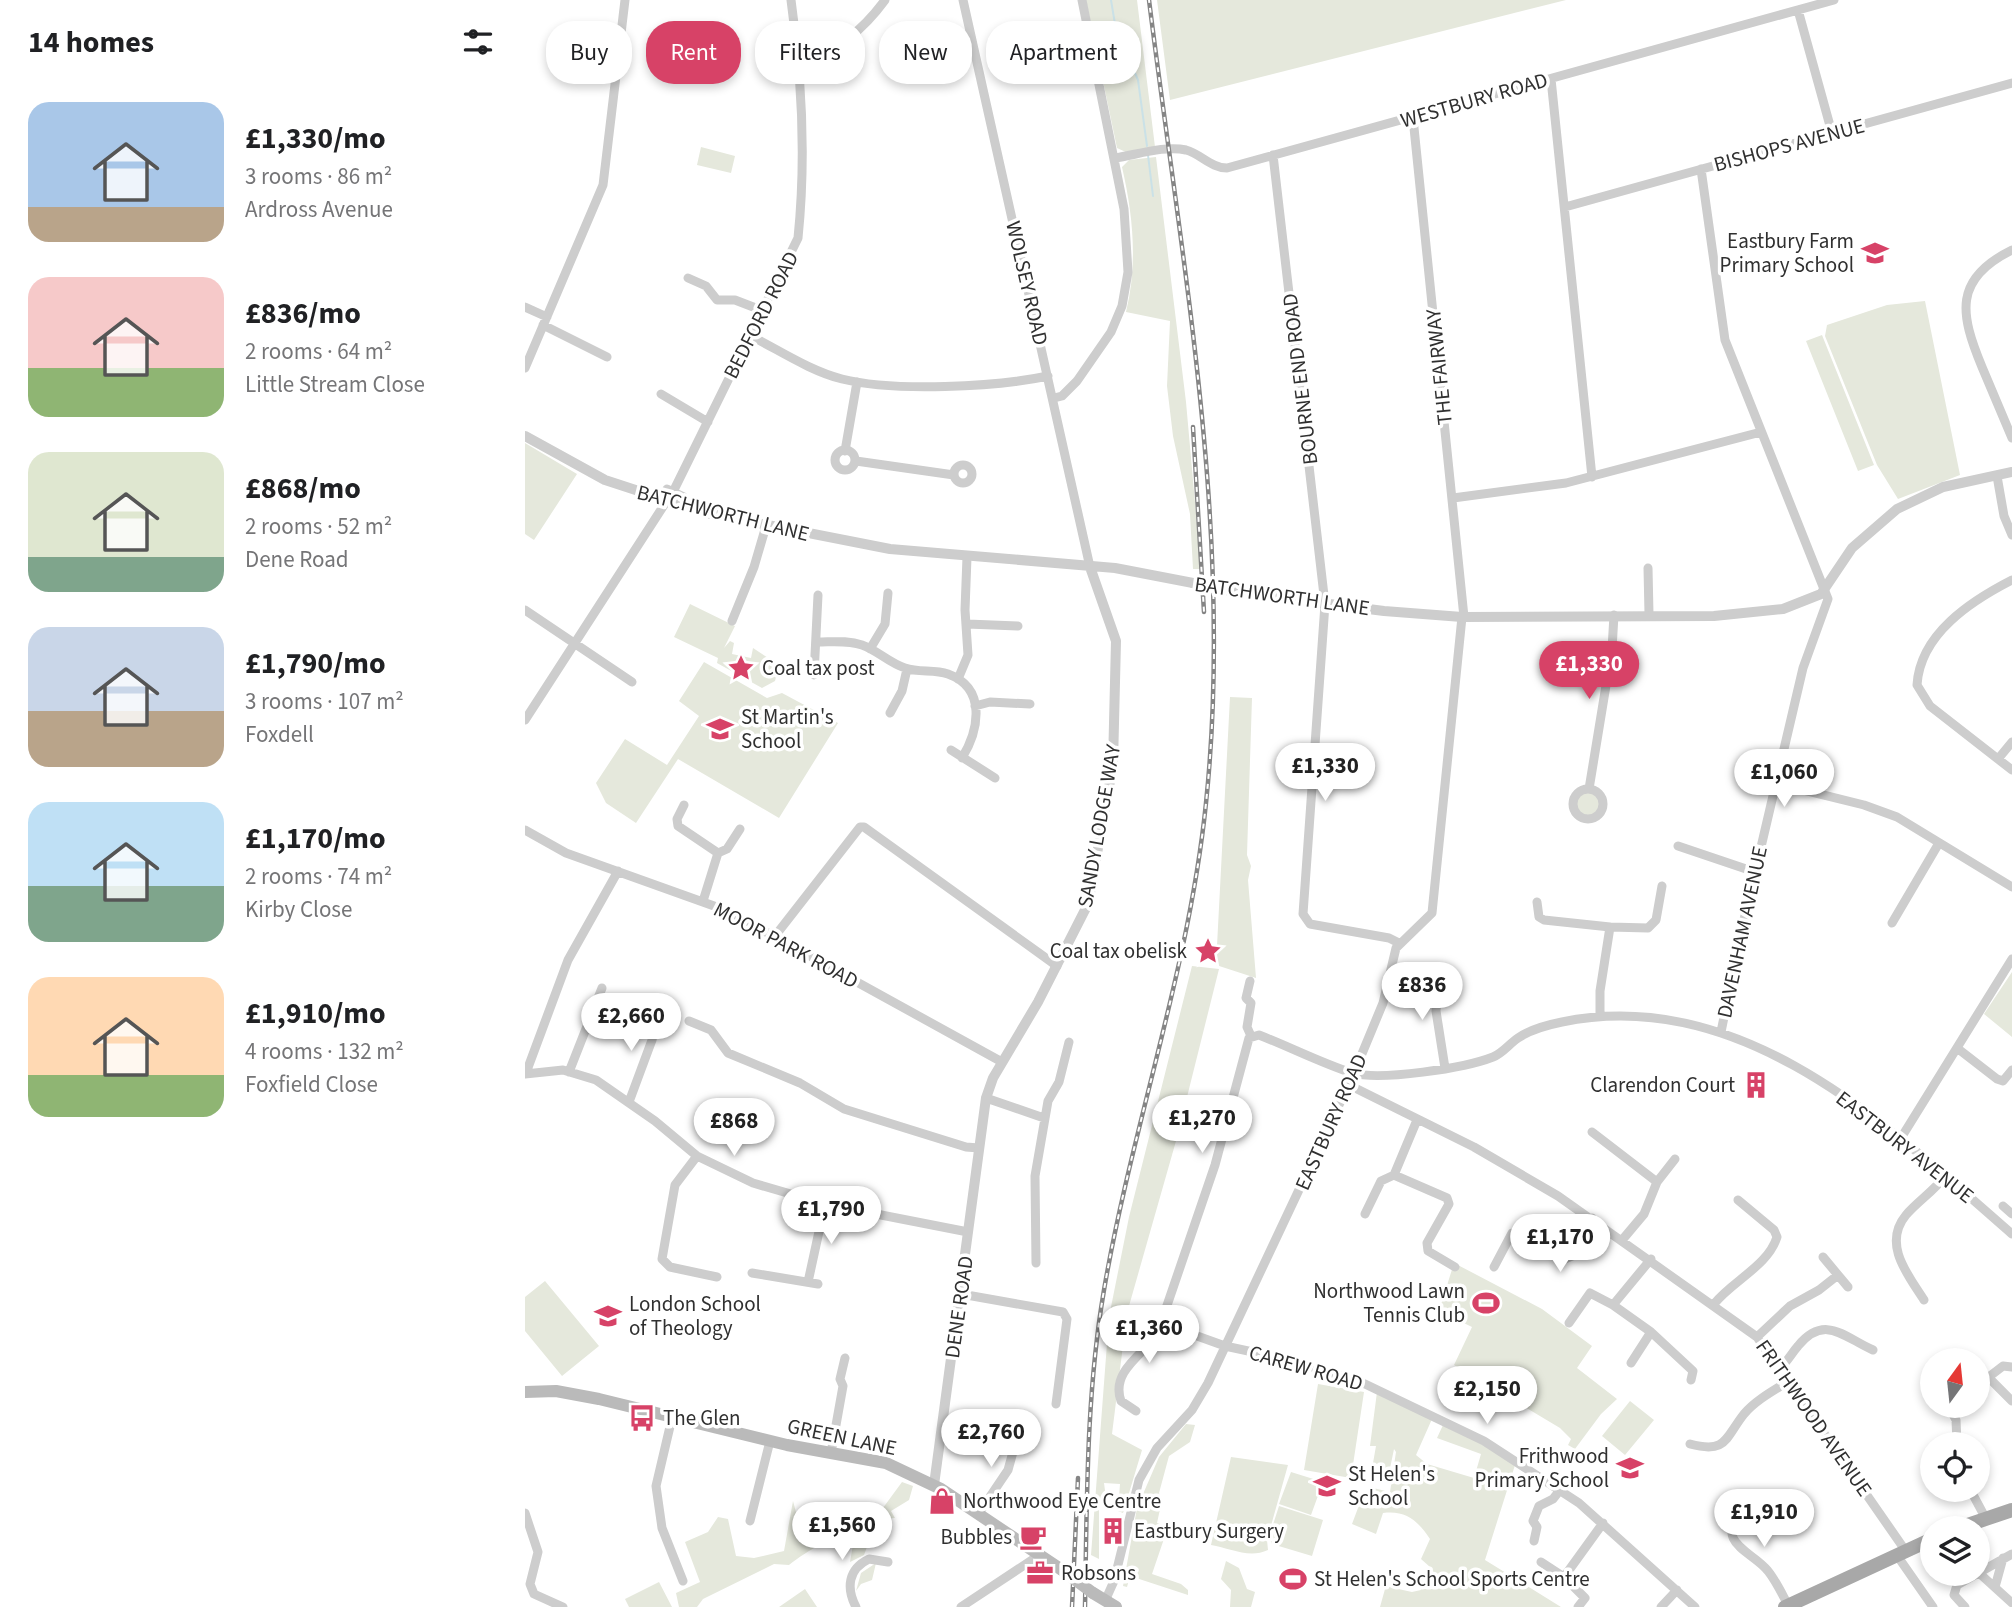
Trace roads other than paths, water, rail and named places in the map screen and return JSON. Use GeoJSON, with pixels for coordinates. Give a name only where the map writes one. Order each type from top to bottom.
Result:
{"type":"FeatureCollection","features":[{"type":"Feature","properties":{"kind":"main road","name":"GREEN LANE"},"geometry":{"type":"LineString","coordinates":[[525,1392],[556,1391],[770,1441],[886,1463],[935,1485],[1111,1604]]}},
{"type":"Feature","properties":{"kind":"main road"},"geometry":{"type":"LineString","coordinates":[[1989,1516],[2012,1510]]}},
{"type":"Feature","properties":{"kind":"main road"},"geometry":{"type":"LineString","coordinates":[[1786,1606],[1920,1544]]}},
{"type":"Feature","properties":{"kind":"street"},"geometry":{"type":"LineString","coordinates":[[525,368],[603,185],[625,0]]}},
{"type":"Feature","properties":{"kind":"street","name":"BEDFORD ROAD"},"geometry":{"type":"LineString","coordinates":[[791,0],[794,21]]}},
{"type":"Feature","properties":{"kind":"street"},"geometry":{"type":"LineString","coordinates":[[865,24],[885,0]]}},
{"type":"Feature","properties":{"kind":"street","name":"WOLSEY ROAD"},"geometry":{"type":"LineString","coordinates":[[963,0],[1090,567]]}},
{"type":"Feature","properties":{"kind":"street"},"geometry":{"type":"LineString","coordinates":[[1054,398],[1062,396],[1091,364],[1111,332],[1122,306],[1128,272],[1128,244],[1115,158],[1082,0]]}},
{"type":"Feature","properties":{"kind":"street","name":"WESTBURY ROAD"},"geometry":{"type":"LineString","coordinates":[[1115,158],[1186,150],[1223,168],[1413,118],[1834,0]]}},
{"type":"Feature","properties":{"kind":"street"},"geometry":{"type":"LineString","coordinates":[[1798,10],[1832,133]]}},
{"type":"Feature","properties":{"kind":"street"},"geometry":{"type":"LineString","coordinates":[[1551,79],[1592,477]]}},
{"type":"Feature","properties":{"kind":"street","name":"BISHOPS AVENUE"},"geometry":{"type":"LineString","coordinates":[[1565,207],[2012,83]]}},
{"type":"Feature","properties":{"kind":"street","name":"BEDFORD ROAD"},"geometry":{"type":"LineString","coordinates":[[684,498],[670,491],[708,422],[798,238],[801,196],[799,84]]}},
{"type":"Feature","properties":{"kind":"street","name":"THE FAIRWAY"},"geometry":{"type":"LineString","coordinates":[[1413,118],[1463,617]]}},
{"type":"Feature","properties":{"kind":"street","name":"BOURNE END ROAD"},"geometry":{"type":"LineString","coordinates":[[1273,155],[1325,604],[1303,914],[1310,924],[1389,938],[1399,943]]}},
{"type":"Feature","properties":{"kind":"street"},"geometry":{"type":"LineString","coordinates":[[1701,169],[1725,340],[1818,578],[1826,589]]}},
{"type":"Feature","properties":{"kind":"street"},"geometry":{"type":"LineString","coordinates":[[2012,250],[1992,260],[1980,272],[1966,295],[1964,315],[1970,339],[2012,438]]}},
{"type":"Feature","properties":{"kind":"street"},"geometry":{"type":"LineString","coordinates":[[688,278],[706,286],[717,300],[735,300],[761,310]]}},
{"type":"Feature","properties":{"kind":"street"},"geometry":{"type":"LineString","coordinates":[[525,307],[607,358]]}},
{"type":"Feature","properties":{"kind":"street"},"geometry":{"type":"LineString","coordinates":[[749,335],[827,374],[857,382],[964,386],[1048,376]]}},
{"type":"Feature","properties":{"kind":"street"},"geometry":{"type":"LineString","coordinates":[[845,450],[857,382]]}},
{"type":"Feature","properties":{"kind":"street"},"geometry":{"type":"LineString","coordinates":[[661,394],[708,422]]}},
{"type":"Feature","properties":{"kind":"street"},"geometry":{"type":"LineString","coordinates":[[1453,498],[1592,477],[1761,432]]}},
{"type":"Feature","properties":{"kind":"street","name":"BATCHWORTH LANE"},"geometry":{"type":"LineString","coordinates":[[525,436],[605,481],[666,502],[765,526],[890,549],[1115,568],[1236,592],[1325,604],[1463,617],[1649,614],[1714,616],[1796,606],[1826,589],[1852,548],[1897,509],[1943,487],[2012,472]]}},
{"type":"Feature","properties":{"kind":"street"},"geometry":{"type":"LineString","coordinates":[[845,450],[852,454],[856,461]]}},
{"type":"Feature","properties":{"kind":"street"},"geometry":{"type":"LineString","coordinates":[[845,450],[835,455],[836,466],[845,470],[856,461],[954,475]]}},
{"type":"Feature","properties":{"kind":"street"},"geometry":{"type":"LineString","coordinates":[[1997,476],[2004,516],[2012,535]]}},
{"type":"Feature","properties":{"kind":"street"},"geometry":{"type":"LineString","coordinates":[[525,720],[666,502]]}},
{"type":"Feature","properties":{"kind":"street"},"geometry":{"type":"LineString","coordinates":[[732,621],[754,566],[765,526]]}},
{"type":"Feature","properties":{"kind":"street"},"geometry":{"type":"LineString","coordinates":[[958,679],[968,655],[967,557]]}},
{"type":"Feature","properties":{"kind":"street","name":"SANDY LODGE WAY"},"geometry":{"type":"LineString","coordinates":[[968,1232],[986,1098],[1002,1062],[1057,966],[1088,904],[1115,748],[1116,641],[1090,567]]}},
{"type":"Feature","properties":{"kind":"street"},"geometry":{"type":"LineString","coordinates":[[1648,568],[1649,614]]}},
{"type":"Feature","properties":{"kind":"street"},"geometry":{"type":"LineString","coordinates":[[2012,580],[1978,598],[1926,647],[1917,681],[1918,689],[1930,706],[2012,770]]}},
{"type":"Feature","properties":{"kind":"street","name":"DAVENHAM AVENUE"},"geometry":{"type":"LineString","coordinates":[[1721,1032],[1775,783],[1810,644],[1828,599],[1826,589]]}},
{"type":"Feature","properties":{"kind":"street"},"geometry":{"type":"LineString","coordinates":[[870,649],[885,624],[888,593]]}},
{"type":"Feature","properties":{"kind":"street"},"geometry":{"type":"LineString","coordinates":[[814,674],[818,642],[818,595]]}},
{"type":"Feature","properties":{"kind":"street"},"geometry":{"type":"LineString","coordinates":[[525,610],[632,682]]}},
{"type":"Feature","properties":{"kind":"street"},"geometry":{"type":"LineString","coordinates":[[1589,789],[1606,688],[1614,615]]}},
{"type":"Feature","properties":{"kind":"street"},"geometry":{"type":"LineString","coordinates":[[1399,943],[1426,921],[1433,907],[1463,617]]}},
{"type":"Feature","properties":{"kind":"street"},"geometry":{"type":"LineString","coordinates":[[967,624],[1018,626]]}},
{"type":"Feature","properties":{"kind":"street"},"geometry":{"type":"LineString","coordinates":[[818,642],[856,643],[907,669],[942,672],[958,679],[975,706],[977,728],[963,758]]}},
{"type":"Feature","properties":{"kind":"street"},"geometry":{"type":"LineString","coordinates":[[890,713],[902,691],[907,669]]}},
{"type":"Feature","properties":{"kind":"street"},"geometry":{"type":"LineString","coordinates":[[975,706],[991,702],[1030,704]]}},
{"type":"Feature","properties":{"kind":"street"},"geometry":{"type":"LineString","coordinates":[[1998,759],[2012,741]]}},
{"type":"Feature","properties":{"kind":"street"},"geometry":{"type":"LineString","coordinates":[[951,750],[995,778]]}},
{"type":"Feature","properties":{"kind":"street"},"geometry":{"type":"LineString","coordinates":[[1775,783],[1881,811],[2012,887]]}},
{"type":"Feature","properties":{"kind":"street"},"geometry":{"type":"LineString","coordinates":[[684,805],[677,819],[678,827],[718,853]]}},
{"type":"Feature","properties":{"kind":"street"},"geometry":{"type":"LineString","coordinates":[[775,936],[858,829],[864,827],[1057,966]]}},
{"type":"Feature","properties":{"kind":"street"},"geometry":{"type":"LineString","coordinates":[[703,901],[718,853],[727,849],[740,829]]}},
{"type":"Feature","properties":{"kind":"street","name":"MOOR PARK ROAD"},"geometry":{"type":"LineString","coordinates":[[525,830],[566,853],[703,901],[775,936],[1002,1062]]}},
{"type":"Feature","properties":{"kind":"street"},"geometry":{"type":"LineString","coordinates":[[1892,923],[1939,843]]}},
{"type":"Feature","properties":{"kind":"street"},"geometry":{"type":"LineString","coordinates":[[1678,846],[1755,872]]}},
{"type":"Feature","properties":{"kind":"street"},"geometry":{"type":"LineString","coordinates":[[525,1073],[568,960],[618,871]]}},
{"type":"Feature","properties":{"kind":"street"},"geometry":{"type":"LineString","coordinates":[[1537,902],[1539,917],[1544,920],[1649,928],[1656,919],[1662,886]]}},
{"type":"Feature","properties":{"kind":"street"},"geometry":{"type":"LineString","coordinates":[[1600,1016],[1600,991],[1610,927]]}},
{"type":"Feature","properties":{"kind":"street","name":"EASTBURY ROAD"},"geometry":{"type":"LineString","coordinates":[[1111,1604],[1130,1508],[1142,1473],[1157,1448],[1192,1410],[1224,1346],[1354,1073],[1383,1003],[1399,943]]}},
{"type":"Feature","properties":{"kind":"street"},"geometry":{"type":"LineString","coordinates":[[1901,1138],[2012,959]]}},
{"type":"Feature","properties":{"kind":"street"},"geometry":{"type":"LineString","coordinates":[[1439,975],[1436,1011],[1445,1068]]}},
{"type":"Feature","properties":{"kind":"street"},"geometry":{"type":"LineString","coordinates":[[1136,1411],[1121,1401],[1121,1380],[1125,1370],[1155,1340],[1164,1325],[1161,1318],[1215,1165],[1251,1036],[1247,1027],[1251,1003],[1247,998],[1251,981]]}},
{"type":"Feature","properties":{"kind":"street"},"geometry":{"type":"LineString","coordinates":[[569,1072],[602,988]]}},
{"type":"Feature","properties":{"kind":"street"},"geometry":{"type":"LineString","coordinates":[[629,1102],[652,1040],[658,1011]]}},
{"type":"Feature","properties":{"kind":"street","name":"EASTBURY AVENUE"},"geometry":{"type":"LineString","coordinates":[[1354,1073],[1397,1074],[1445,1068],[1495,1056],[1518,1037],[1535,1029],[1600,1016],[1614,1014],[1672,1018],[1721,1032],[1778,1058],[1847,1098],[1901,1138],[2012,1234]]}},
{"type":"Feature","properties":{"kind":"street"},"geometry":{"type":"LineString","coordinates":[[689,1021],[711,1030],[729,1053],[800,1083],[844,1109],[966,1147],[979,1148]]}},
{"type":"Feature","properties":{"kind":"street"},"geometry":{"type":"LineString","coordinates":[[1251,1036],[1259,1035],[1354,1073]]}},
{"type":"Feature","properties":{"kind":"street"},"geometry":{"type":"LineString","coordinates":[[1036,1263],[1038,1212],[1033,1188],[1048,1101],[1063,1071],[1069,1042]]}},
{"type":"Feature","properties":{"kind":"street"},"geometry":{"type":"LineString","coordinates":[[1957,1048],[1997,1080],[2003,1081],[2012,1070]]}},
{"type":"Feature","properties":{"kind":"street","name":"DENE ROAD"},"geometry":{"type":"LineString","coordinates":[[525,1073],[569,1072],[596,1080],[629,1102],[697,1156],[753,1183],[825,1205],[968,1232],[935,1485]]}},
{"type":"Feature","properties":{"kind":"street","name":"FRITHWOOD AVENUE"},"geometry":{"type":"LineString","coordinates":[[1349,1084],[1474,1147],[1592,1218],[1758,1337],[1900,1552],[1933,1607]]}},
{"type":"Feature","properties":{"kind":"street"},"geometry":{"type":"LineString","coordinates":[[986,1098],[1044,1118]]}},
{"type":"Feature","properties":{"kind":"street"},"geometry":{"type":"LineString","coordinates":[[1365,1214],[1381,1181],[1394,1175],[1417,1120]]}},
{"type":"Feature","properties":{"kind":"street"},"geometry":{"type":"LineString","coordinates":[[1592,1132],[1657,1182]]}},
{"type":"Feature","properties":{"kind":"street"},"geometry":{"type":"LineString","coordinates":[[697,1156],[675,1185],[663,1259],[670,1267],[717,1277]]}},
{"type":"Feature","properties":{"kind":"street"},"geometry":{"type":"LineString","coordinates":[[1623,1239],[1644,1214],[1657,1182],[1675,1159]]}},
{"type":"Feature","properties":{"kind":"street"},"geometry":{"type":"LineString","coordinates":[[1394,1175],[1447,1198],[1449,1204],[1427,1243],[1428,1251],[1455,1267]]}},
{"type":"Feature","properties":{"kind":"street"},"geometry":{"type":"LineString","coordinates":[[1924,1300],[1902,1266],[1896,1240],[1907,1214],[1945,1176]]}},
{"type":"Feature","properties":{"kind":"street"},"geometry":{"type":"LineString","coordinates":[[1714,1304],[1728,1287],[1753,1268],[1777,1237],[1774,1230],[1738,1200]]}},
{"type":"Feature","properties":{"kind":"street"},"geometry":{"type":"LineString","coordinates":[[752,1273],[813,1283],[825,1205]]}},
{"type":"Feature","properties":{"kind":"street"},"geometry":{"type":"LineString","coordinates":[[2003,1206],[2012,1214]]}},
{"type":"Feature","properties":{"kind":"street"},"geometry":{"type":"LineString","coordinates":[[1495,1268],[1512,1233],[1562,1260],[1572,1256],[1592,1218]]}},
{"type":"Feature","properties":{"kind":"street"},"geometry":{"type":"LineString","coordinates":[[1823,1257],[1848,1287]]}},
{"type":"Feature","properties":{"kind":"street"},"geometry":{"type":"LineString","coordinates":[[1613,1305],[1651,1259]]}},
{"type":"Feature","properties":{"kind":"street"},"geometry":{"type":"LineString","coordinates":[[1758,1337],[1790,1306],[1819,1290],[1837,1275]]}},
{"type":"Feature","properties":{"kind":"street"},"geometry":{"type":"LineString","coordinates":[[1569,1323],[1590,1293],[1613,1305],[1651,1332],[1693,1371],[1691,1380]]}},
{"type":"Feature","properties":{"kind":"street"},"geometry":{"type":"LineString","coordinates":[[961,1294],[1063,1312],[1067,1319],[1055,1404]]}},
{"type":"Feature","properties":{"kind":"street","name":"CAREW ROAD"},"geometry":{"type":"LineString","coordinates":[[1164,1325],[1177,1327],[1224,1346],[1294,1361],[1366,1384],[1484,1441],[1560,1490],[1603,1523],[1695,1607]]}},
{"type":"Feature","properties":{"kind":"street"},"geometry":{"type":"LineString","coordinates":[[1780,1368],[1799,1344],[1826,1329],[1839,1331],[1873,1350]]}},
{"type":"Feature","properties":{"kind":"street"},"geometry":{"type":"LineString","coordinates":[[1631,1363],[1651,1332]]}},
{"type":"Feature","properties":{"kind":"street"},"geometry":{"type":"LineString","coordinates":[[831,1453],[843,1386],[840,1379],[845,1358]]}},
{"type":"Feature","properties":{"kind":"street"},"geometry":{"type":"LineString","coordinates":[[1990,1376],[2003,1366],[2012,1367]]}},
{"type":"Feature","properties":{"kind":"street"},"geometry":{"type":"LineString","coordinates":[[1990,1379],[2012,1401]]}},
{"type":"Feature","properties":{"kind":"street"},"geometry":{"type":"LineString","coordinates":[[1690,1444],[1718,1447],[1727,1441],[1745,1413],[1789,1381]]}},
{"type":"Feature","properties":{"kind":"street"},"geometry":{"type":"LineString","coordinates":[[672,1418],[656,1486],[662,1528],[683,1581]]}},
{"type":"Feature","properties":{"kind":"street"},"geometry":{"type":"LineString","coordinates":[[979,1513],[1009,1470],[1018,1434]]}},
{"type":"Feature","properties":{"kind":"street"},"geometry":{"type":"LineString","coordinates":[[750,1521],[770,1441]]}},
{"type":"Feature","properties":{"kind":"street"},"geometry":{"type":"LineString","coordinates":[[1534,1541],[1537,1527],[1533,1521],[1534,1514],[1560,1490]]}},
{"type":"Feature","properties":{"kind":"street"},"geometry":{"type":"LineString","coordinates":[[1777,1501],[1759,1500],[1748,1506],[1733,1522],[1732,1535],[1740,1548],[1767,1569],[1786,1606]]}},
{"type":"Feature","properties":{"kind":"street"},"geometry":{"type":"LineString","coordinates":[[525,1513],[538,1552],[530,1584],[534,1594],[563,1607]]}},
{"type":"Feature","properties":{"kind":"street"},"geometry":{"type":"LineString","coordinates":[[1564,1577],[1603,1523]]}},
{"type":"Feature","properties":{"kind":"street"},"geometry":{"type":"LineString","coordinates":[[964,1606],[1038,1556]]}},
{"type":"Feature","properties":{"kind":"street"},"geometry":{"type":"LineString","coordinates":[[1990,1566],[2007,1556]]}},
{"type":"Feature","properties":{"kind":"street"},"geometry":{"type":"LineString","coordinates":[[1995,1587],[2007,1556]]}},
{"type":"Feature","properties":{"kind":"street"},"geometry":{"type":"LineString","coordinates":[[856,1607],[849,1586],[855,1569],[869,1559],[888,1562]]}},
{"type":"Feature","properties":{"kind":"street"},"geometry":{"type":"LineString","coordinates":[[1541,1562],[1564,1577],[1585,1598],[1578,1607]]}},
{"type":"Feature","properties":{"kind":"street"},"geometry":{"type":"LineString","coordinates":[[1990,1583],[2012,1603]]}},
{"type":"Feature","properties":{"kind":"street"},"geometry":{"type":"LineString","coordinates":[[1960,1586],[1954,1590],[1954,1595],[1965,1607]]}},
{"type":"Feature","properties":{"kind":"street"},"geometry":{"type":"LineString","coordinates":[[1661,1607],[1677,1590]]}},
{"type":"Feature","properties":{"kind":"waterway"},"geometry":{"type":"LineString","coordinates":[[1111,0],[1116,30],[1138,80],[1147,146]]}},
{"type":"Feature","properties":{"kind":"waterway"},"geometry":{"type":"LineString","coordinates":[[1148,155],[1153,196]]}},
{"type":"Feature","properties":{"kind":"railway"},"geometry":{"type":"LineString","coordinates":[[1085,1607],[1089,1448],[1098,1329],[1129,1168],[1187,926],[1206,803],[1213,702],[1214,602],[1200,401],[1149,0]]}},
{"type":"Feature","properties":{"kind":"railway"},"geometry":{"type":"LineString","coordinates":[[1193,427],[1204,612]]}},
{"type":"Feature","properties":{"kind":"railway"},"geometry":{"type":"LineString","coordinates":[[1072,1607],[1078,1478]]}},
{"type":"Feature","properties":{"kind":"place","name":"Eastbury Farm Primary School"},"geometry":{"type":"Point","coordinates":[1875,253]}},
{"type":"Feature","properties":{"kind":"place","name":"Coal tax post"},"geometry":{"type":"Point","coordinates":[741,668]}},
{"type":"Feature","properties":{"kind":"place","name":"St Martin's School"},"geometry":{"type":"Point","coordinates":[720,729]}},
{"type":"Feature","properties":{"kind":"place","name":"Coal tax obelisk"},"geometry":{"type":"Point","coordinates":[1208,951]}},
{"type":"Feature","properties":{"kind":"place","name":"Clarendon Court"},"geometry":{"type":"Point","coordinates":[1756,1085]}},
{"type":"Feature","properties":{"kind":"place","name":"Northwood Lawn Tennis Club"},"geometry":{"type":"Point","coordinates":[1486,1303]}},
{"type":"Feature","properties":{"kind":"place","name":"London School of Theology"},"geometry":{"type":"Point","coordinates":[608,1316]}},
{"type":"Feature","properties":{"kind":"place","name":"The Glen"},"geometry":{"type":"Point","coordinates":[642,1418]}},
{"type":"Feature","properties":{"kind":"place","name":"Frithwood Primary School"},"geometry":{"type":"Point","coordinates":[1630,1468]}},
{"type":"Feature","properties":{"kind":"place","name":"St Helen's School"},"geometry":{"type":"Point","coordinates":[1327,1486]}},
{"type":"Feature","properties":{"kind":"place","name":"Northwood Eye Centre"},"geometry":{"type":"Point","coordinates":[942,1501]}},
{"type":"Feature","properties":{"kind":"place","name":"Eastbury Surgery"},"geometry":{"type":"Point","coordinates":[1113,1531]}},
{"type":"Feature","properties":{"kind":"place","name":"Bubbles"},"geometry":{"type":"Point","coordinates":[1033,1537]}},
{"type":"Feature","properties":{"kind":"place","name":"Robsons"},"geometry":{"type":"Point","coordinates":[1040,1573]}},
{"type":"Feature","properties":{"kind":"place","name":"St Helen's School Sports Centre"},"geometry":{"type":"Point","coordinates":[1293,1579]}}]}
